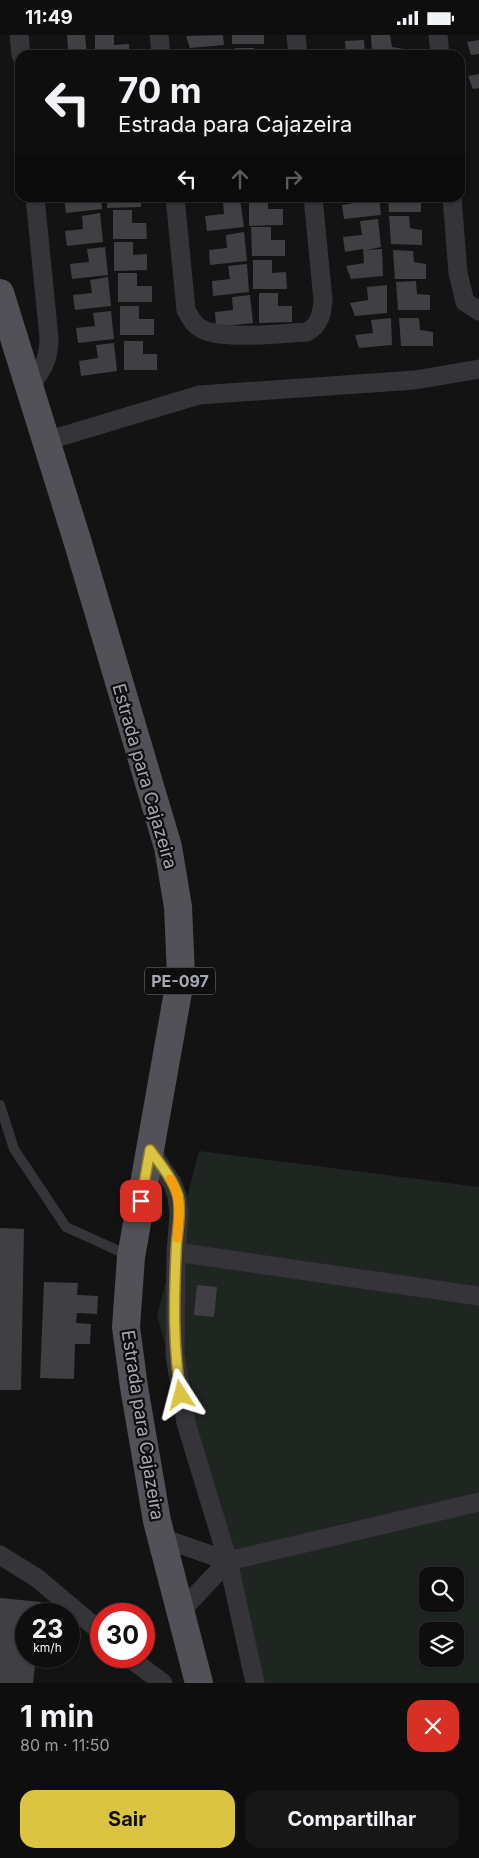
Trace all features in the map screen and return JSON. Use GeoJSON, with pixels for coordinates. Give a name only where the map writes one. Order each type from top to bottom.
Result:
{"type":"FeatureCollection","features":[{"type":"Feature","properties":{"kind":"main road","name":"Estrada para Cajazeira"},"geometry":{"type":"LineString","coordinates":[[0,293],[168,847],[178,907],[181,975],[131,1257],[126,1327],[134,1387],[162,1538],[199,1683]]}},
{"type":"Feature","properties":{"kind":"street"},"geometry":{"type":"LineString","coordinates":[[19,35],[20,50]]}},
{"type":"Feature","properties":{"kind":"street"},"geometry":{"type":"LineString","coordinates":[[159,35],[160,50]]}},
{"type":"Feature","properties":{"kind":"street"},"geometry":{"type":"LineString","coordinates":[[296,35],[298,50]]}},
{"type":"Feature","properties":{"kind":"street"},"geometry":{"type":"LineString","coordinates":[[438,35],[440,50]]}},
{"type":"Feature","properties":{"kind":"street"},"geometry":{"type":"LineString","coordinates":[[30,387],[44,366],[49,354],[35,202]]}},
{"type":"Feature","properties":{"kind":"street"},"geometry":{"type":"LineString","coordinates":[[175,202],[186,310],[194,323],[200,328],[217,335],[307,332],[313,329],[322,313],[323,300],[313,202]]}},
{"type":"Feature","properties":{"kind":"street"},"geometry":{"type":"LineString","coordinates":[[452,202],[458,273],[462,293],[465,303],[479,311]]}},
{"type":"Feature","properties":{"kind":"street"},"geometry":{"type":"LineString","coordinates":[[46,441],[200,395],[415,380],[479,369]]}},
{"type":"Feature","properties":{"kind":"street"},"geometry":{"type":"LineString","coordinates":[[150,1150],[172,1183],[178,1196],[180,1214],[176,1252],[175,1355],[186,1423],[228,1561],[255,1683]]}},
{"type":"Feature","properties":{"kind":"street"},"geometry":{"type":"LineString","coordinates":[[176,1252],[479,1296]]}},
{"type":"Feature","properties":{"kind":"street"},"geometry":{"type":"LineString","coordinates":[[162,1538],[228,1561],[479,1502]]}},
{"type":"Feature","properties":{"kind":"street"},"geometry":{"type":"LineString","coordinates":[[0,1555],[37,1578],[90,1623]]}},
{"type":"Feature","properties":{"kind":"street"},"geometry":{"type":"LineString","coordinates":[[181,1611],[228,1561]]}},
{"type":"Feature","properties":{"kind":"street"},"geometry":{"type":"LineString","coordinates":[[143,1668],[162,1683]]}},
{"type":"Feature","properties":{"kind":"lane"},"geometry":{"type":"LineString","coordinates":[[0,1105],[14,1149],[66,1227],[131,1257]]}},
{"type":"Feature","properties":{"kind":"shaded area"},"geometry":{"type":"Polygon","coordinates":[[[199,1151],[479,1187],[479,1683],[264,1683],[157,1316],[199,1151]]]}},
{"type":"Feature","properties":{"kind":"building"},"geometry":{"type":"Polygon","coordinates":[[[67,35],[85,35],[86,50],[59,50],[68,49],[67,35]]]}},
{"type":"Feature","properties":{"kind":"building"},"geometry":{"type":"Polygon","coordinates":[[[95,35],[114,35],[114,45],[129,44],[129,50],[95,50],[95,35]]]}},
{"type":"Feature","properties":{"kind":"building"},"geometry":{"type":"Polygon","coordinates":[[[223,35],[224,45],[190,48],[186,36],[223,35]]]}},
{"type":"Feature","properties":{"kind":"building"},"geometry":{"type":"Polygon","coordinates":[[[232,35],[264,35],[264,44],[232,44],[232,35]]]}},
{"type":"Feature","properties":{"kind":"building"},"geometry":{"type":"Polygon","coordinates":[[[371,35],[390,35],[392,47],[404,49],[404,50],[372,50],[371,35]]]}},
{"type":"Feature","properties":{"kind":"building"},"geometry":{"type":"Polygon","coordinates":[[[364,40],[365,50],[346,50],[345,41],[364,40]]]}},
{"type":"Feature","properties":{"kind":"building"},"geometry":{"type":"Polygon","coordinates":[[[479,40],[479,54],[471,55],[467,42],[479,40]]]}},
{"type":"Feature","properties":{"kind":"building"},"geometry":{"type":"Polygon","coordinates":[[[235,48],[254,48],[254,50],[235,50],[235,48]]]}},
{"type":"Feature","properties":{"kind":"building"},"geometry":{"type":"Polygon","coordinates":[[[479,74],[479,88],[473,89],[468,76],[479,74]]]}},
{"type":"Feature","properties":{"kind":"building"},"geometry":{"type":"Polygon","coordinates":[[[65,202],[101,202],[102,209],[66,213],[65,202]]]}},
{"type":"Feature","properties":{"kind":"building"},"geometry":{"type":"Polygon","coordinates":[[[107,202],[141,202],[141,207],[107,208],[107,202]]]}},
{"type":"Feature","properties":{"kind":"building"},"geometry":{"type":"Polygon","coordinates":[[[223,202],[240,202],[244,227],[207,231],[205,216],[224,214],[223,202]]]}},
{"type":"Feature","properties":{"kind":"building"},"geometry":{"type":"Polygon","coordinates":[[[249,202],[268,202],[268,209],[283,209],[283,225],[249,226],[249,202]]]}},
{"type":"Feature","properties":{"kind":"building"},"geometry":{"type":"Polygon","coordinates":[[[380,202],[381,215],[344,219],[342,205],[380,202]]]}},
{"type":"Feature","properties":{"kind":"building"},"geometry":{"type":"Polygon","coordinates":[[[388,202],[421,202],[421,212],[389,212],[388,202]]]}},
{"type":"Feature","properties":{"kind":"building"},"geometry":{"type":"Polygon","coordinates":[[[113,210],[132,210],[132,223],[146,223],[147,239],[113,239],[113,210]]]}},
{"type":"Feature","properties":{"kind":"building"},"geometry":{"type":"Polygon","coordinates":[[[100,213],[103,242],[67,246],[65,231],[83,229],[82,216],[100,213]]]}},
{"type":"Feature","properties":{"kind":"building"},"geometry":{"type":"Polygon","coordinates":[[[389,216],[409,216],[410,228],[422,230],[422,245],[391,244],[389,216]]]}},
{"type":"Feature","properties":{"kind":"building"},"geometry":{"type":"Polygon","coordinates":[[[378,219],[381,247],[366,250],[382,249],[383,276],[351,279],[346,266],[364,263],[363,249],[345,252],[343,237],[362,235],[360,221],[378,219]]]}},
{"type":"Feature","properties":{"kind":"building"},"geometry":{"type":"Polygon","coordinates":[[[251,227],[271,227],[271,240],[285,240],[285,256],[252,256],[251,227]]]}},
{"type":"Feature","properties":{"kind":"building"},"geometry":{"type":"Polygon","coordinates":[[[244,232],[247,261],[210,265],[209,250],[227,248],[226,235],[244,232]]]}},
{"type":"Feature","properties":{"kind":"building"},"geometry":{"type":"Polygon","coordinates":[[[114,242],[133,242],[133,255],[147,254],[147,270],[114,271],[114,242]]]}},
{"type":"Feature","properties":{"kind":"building"},"geometry":{"type":"Polygon","coordinates":[[[105,247],[108,275],[72,279],[70,264],[89,262],[87,249],[105,247]]]}},
{"type":"Feature","properties":{"kind":"building"},"geometry":{"type":"Polygon","coordinates":[[[393,250],[413,251],[414,262],[426,264],[426,279],[395,279],[393,250]]]}},
{"type":"Feature","properties":{"kind":"building"},"geometry":{"type":"Polygon","coordinates":[[[253,260],[272,260],[272,273],[286,272],[287,289],[253,289],[253,260]]]}},
{"type":"Feature","properties":{"kind":"building"},"geometry":{"type":"Polygon","coordinates":[[[247,264],[249,292],[213,296],[212,281],[230,279],[228,266],[247,264]]]}},
{"type":"Feature","properties":{"kind":"building"},"geometry":{"type":"Polygon","coordinates":[[[118,273],[137,273],[137,286],[152,286],[152,302],[118,302],[118,273]]]}},
{"type":"Feature","properties":{"kind":"building"},"geometry":{"type":"Polygon","coordinates":[[[108,277],[111,306],[75,310],[73,295],[92,293],[90,280],[108,277]]]}},
{"type":"Feature","properties":{"kind":"building"},"geometry":{"type":"Polygon","coordinates":[[[416,281],[417,294],[430,295],[430,310],[398,310],[396,282],[416,281]]]}},
{"type":"Feature","properties":{"kind":"building"},"geometry":{"type":"Polygon","coordinates":[[[387,285],[387,313],[355,316],[350,303],[368,300],[367,287],[387,285]]]}},
{"type":"Feature","properties":{"kind":"building"},"geometry":{"type":"Polygon","coordinates":[[[259,293],[278,293],[278,306],[292,306],[292,322],[259,323],[259,293]]]}},
{"type":"Feature","properties":{"kind":"building"},"geometry":{"type":"Polygon","coordinates":[[[250,295],[253,323],[216,327],[215,312],[233,310],[232,297],[250,295]]]}},
{"type":"Feature","properties":{"kind":"building"},"geometry":{"type":"Polygon","coordinates":[[[120,306],[139,306],[139,319],[154,319],[154,335],[120,335],[120,306]]]}},
{"type":"Feature","properties":{"kind":"building"},"geometry":{"type":"Polygon","coordinates":[[[111,311],[114,339],[78,343],[76,328],[95,326],[93,313],[111,311]]]}},
{"type":"Feature","properties":{"kind":"building"},"geometry":{"type":"Polygon","coordinates":[[[391,318],[392,345],[359,348],[355,335],[373,333],[371,320],[391,318]]]}},
{"type":"Feature","properties":{"kind":"building"},"geometry":{"type":"Polygon","coordinates":[[[399,318],[419,318],[420,330],[433,332],[433,346],[401,346],[399,318]]]}},
{"type":"Feature","properties":{"kind":"building"},"geometry":{"type":"Polygon","coordinates":[[[124,341],[143,341],[143,354],[157,354],[157,370],[124,370],[124,341]]]}},
{"type":"Feature","properties":{"kind":"building"},"geometry":{"type":"Polygon","coordinates":[[[114,343],[117,371],[81,376],[79,361],[98,358],[96,345],[114,343]]]}},
{"type":"Feature","properties":{"kind":"building"},"geometry":{"type":"Polygon","coordinates":[[[0,1228],[24,1229],[21,1390],[0,1390],[0,1228]]]}},
{"type":"Feature","properties":{"kind":"building"},"geometry":{"type":"Polygon","coordinates":[[[44,1282],[78,1283],[77,1295],[98,1296],[97,1314],[77,1313],[76,1323],[91,1324],[90,1344],[75,1344],[74,1379],[40,1378],[44,1282]]]}},
{"type":"Feature","properties":{"kind":"building"},"geometry":{"type":"Polygon","coordinates":[[[197,1285],[217,1287],[214,1317],[194,1315],[197,1285]]]}},
{"type":"Feature","properties":{"kind":"building"},"geometry":{"type":"Polygon","coordinates":[[[0,1598],[41,1602],[15,1603],[15,1668],[35,1668],[33,1683],[0,1683],[0,1598]]]}},
{"type":"Feature","properties":{"kind":"slow traffic"},"geometry":{"type":"LineString","coordinates":[[170,1179],[178,1196],[180,1214],[177,1238]]}},
{"type":"Feature","properties":{"kind":"route"},"geometry":{"type":"LineString","coordinates":[[141,1201],[150,1150],[172,1183],[178,1196],[180,1214],[176,1252],[175,1355],[181,1395]]}}]}
